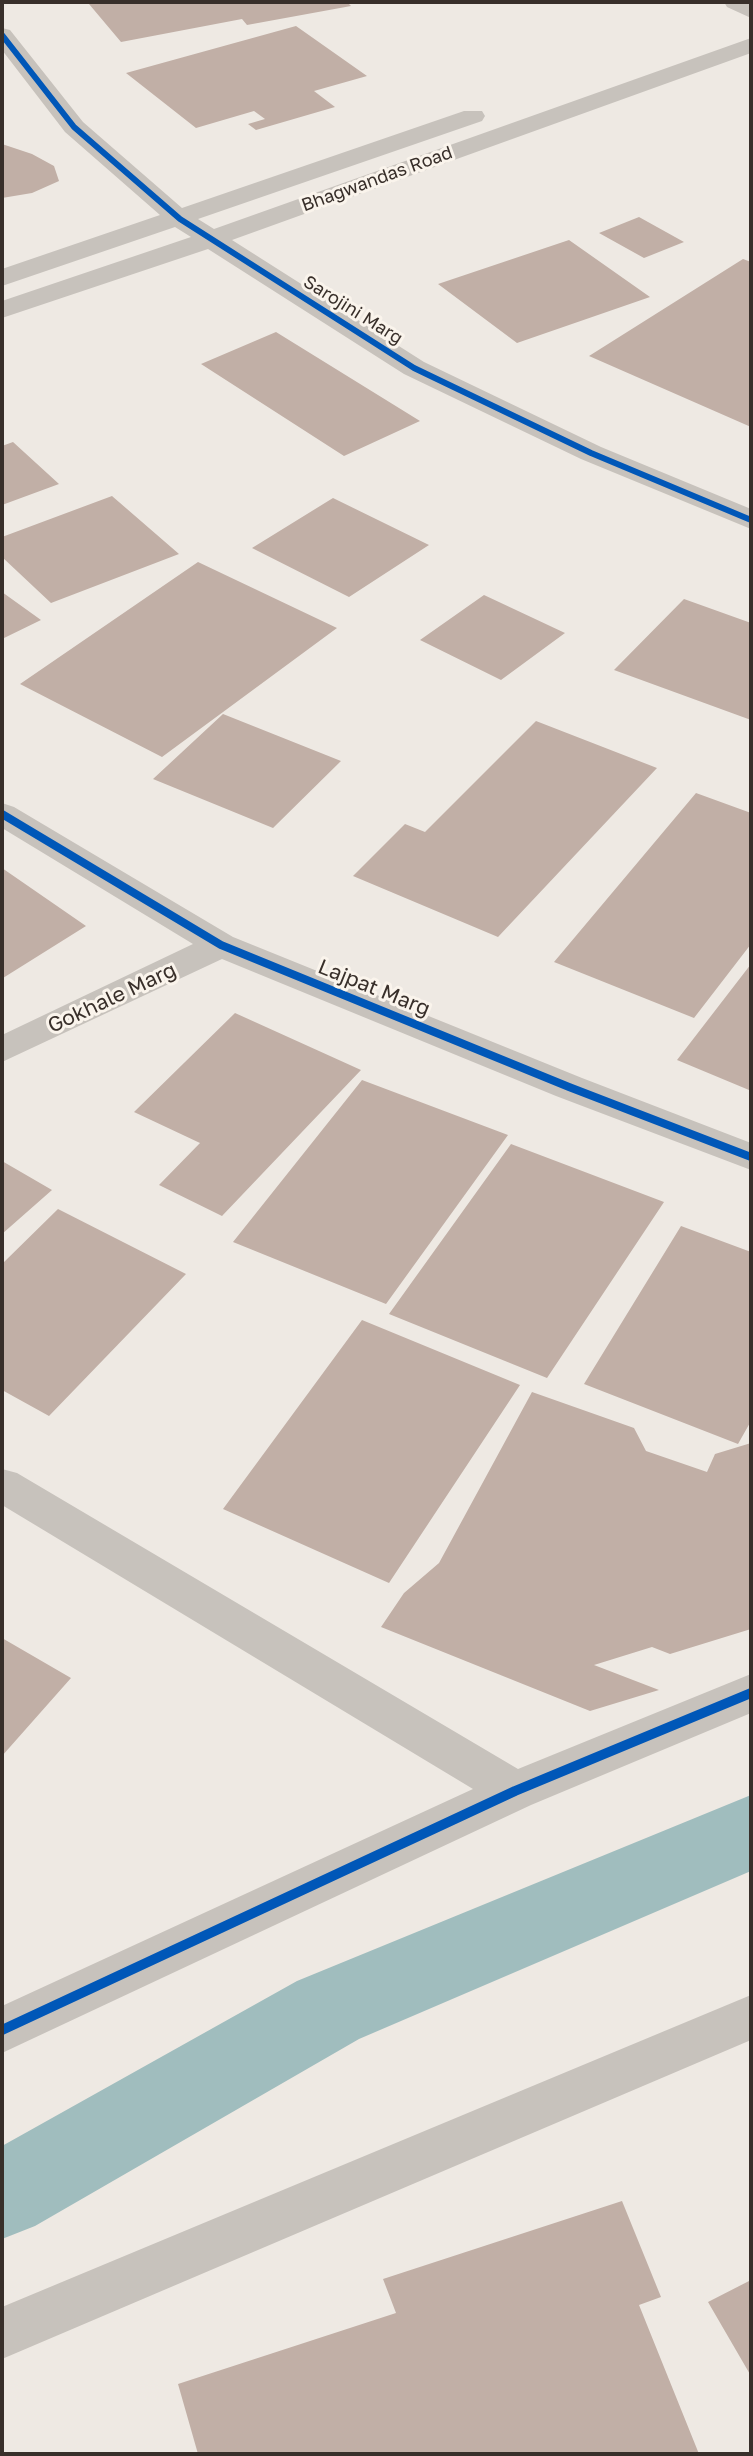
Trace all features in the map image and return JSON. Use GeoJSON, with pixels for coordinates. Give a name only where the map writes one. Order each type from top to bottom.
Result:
{"type":"FeatureCollection","features":[{"type":"Feature","properties":{"kind":"street"},"geometry":{"type":"LineString","coordinates":[[735,2],[751,10]]}},
{"type":"Feature","properties":{"kind":"street"},"geometry":{"type":"LineString","coordinates":[[725,28],[751,19]]}},
{"type":"Feature","properties":{"kind":"street","name":"Sarojini Marg"},"geometry":{"type":"LineString","coordinates":[[2,35],[74,127],[180,219],[414,368],[591,453],[751,520]]}},
{"type":"Feature","properties":{"kind":"street","name":"Bhagwandas Road"},"geometry":{"type":"LineString","coordinates":[[2,310],[211,239],[751,45]]}},
{"type":"Feature","properties":{"kind":"street","name":"Bhagwandas Road"},"geometry":{"type":"LineString","coordinates":[[2,278],[492,110]]}},
{"type":"Feature","properties":{"kind":"street","name":"Lajpat Marg"},"geometry":{"type":"LineString","coordinates":[[2,814],[221,945],[569,1087],[751,1157]]}},
{"type":"Feature","properties":{"kind":"street","name":"Gokhale Marg"},"geometry":{"type":"LineString","coordinates":[[2,1050],[221,945]]}},
{"type":"Feature","properties":{"kind":"street"},"geometry":{"type":"LineString","coordinates":[[2,1485],[514,1791]]}},
{"type":"Feature","properties":{"kind":"street"},"geometry":{"type":"LineString","coordinates":[[2,2031],[514,1791],[751,1693]]}},
{"type":"Feature","properties":{"kind":"street"},"geometry":{"type":"LineString","coordinates":[[2,2333],[751,2017]]}},
{"type":"Feature","properties":{"kind":"building"},"geometry":{"type":"Polygon","coordinates":[[[347,2],[351,6],[247,25],[242,19],[121,42],[89,4],[347,2]]]}},
{"type":"Feature","properties":{"kind":"building"},"geometry":{"type":"Polygon","coordinates":[[[296,26],[367,76],[314,91],[335,107],[256,130],[248,124],[265,119],[254,111],[196,128],[126,73],[296,26]]]}},
{"type":"Feature","properties":{"kind":"building"},"geometry":{"type":"Polygon","coordinates":[[[2,144],[32,154],[54,166],[59,181],[32,193],[2,198],[2,144]]]}},
{"type":"Feature","properties":{"kind":"building"},"geometry":{"type":"Polygon","coordinates":[[[639,217],[684,242],[644,258],[599,233],[639,217]]]}},
{"type":"Feature","properties":{"kind":"building"},"geometry":{"type":"Polygon","coordinates":[[[569,240],[650,297],[517,343],[438,284],[569,240]]]}},
{"type":"Feature","properties":{"kind":"building"},"geometry":{"type":"Polygon","coordinates":[[[743,259],[751,262],[751,427],[589,356],[743,259]]]}},
{"type":"Feature","properties":{"kind":"building"},"geometry":{"type":"Polygon","coordinates":[[[276,332],[420,421],[344,456],[201,364],[276,332]]]}},
{"type":"Feature","properties":{"kind":"building"},"geometry":{"type":"Polygon","coordinates":[[[13,442],[59,484],[2,505],[2,446],[13,442]]]}},
{"type":"Feature","properties":{"kind":"building"},"geometry":{"type":"Polygon","coordinates":[[[112,496],[179,554],[51,603],[2,557],[2,537],[112,496]]]}},
{"type":"Feature","properties":{"kind":"building"},"geometry":{"type":"Polygon","coordinates":[[[333,498],[429,545],[349,597],[252,548],[333,498]]]}},
{"type":"Feature","properties":{"kind":"building"},"geometry":{"type":"Polygon","coordinates":[[[198,562],[337,628],[162,757],[20,684],[198,562]]]}},
{"type":"Feature","properties":{"kind":"building"},"geometry":{"type":"Polygon","coordinates":[[[2,592],[41,620],[2,639],[2,592]]]}},
{"type":"Feature","properties":{"kind":"building"},"geometry":{"type":"Polygon","coordinates":[[[484,595],[565,633],[501,680],[420,640],[484,595]]]}},
{"type":"Feature","properties":{"kind":"building"},"geometry":{"type":"Polygon","coordinates":[[[684,599],[751,623],[751,720],[614,670],[684,599]]]}},
{"type":"Feature","properties":{"kind":"building"},"geometry":{"type":"Polygon","coordinates":[[[223,714],[341,761],[273,828],[153,779],[223,714]]]}},
{"type":"Feature","properties":{"kind":"building"},"geometry":{"type":"Polygon","coordinates":[[[536,721],[657,768],[498,937],[353,876],[405,824],[425,832],[536,721]]]}},
{"type":"Feature","properties":{"kind":"building"},"geometry":{"type":"Polygon","coordinates":[[[696,793],[751,813],[751,944],[694,1018],[554,962],[696,793]]]}},
{"type":"Feature","properties":{"kind":"building"},"geometry":{"type":"Polygon","coordinates":[[[2,868],[86,926],[3,978],[2,977],[2,868]]]}},
{"type":"Feature","properties":{"kind":"building"},"geometry":{"type":"Polygon","coordinates":[[[751,964],[751,1087],[749,1090],[677,1060],[751,964]]]}},
{"type":"Feature","properties":{"kind":"building"},"geometry":{"type":"Polygon","coordinates":[[[235,1013],[361,1070],[222,1216],[159,1185],[200,1143],[134,1112],[235,1013]]]}},
{"type":"Feature","properties":{"kind":"building"},"geometry":{"type":"Polygon","coordinates":[[[362,1080],[508,1135],[386,1304],[233,1242],[362,1080]]]}},
{"type":"Feature","properties":{"kind":"building"},"geometry":{"type":"Polygon","coordinates":[[[511,1144],[664,1202],[547,1378],[389,1314],[511,1144]]]}},
{"type":"Feature","properties":{"kind":"building"},"geometry":{"type":"Polygon","coordinates":[[[2,1161],[52,1190],[2,1234],[2,1161]]]}},
{"type":"Feature","properties":{"kind":"building"},"geometry":{"type":"Polygon","coordinates":[[[58,1209],[186,1274],[49,1416],[2,1390],[2,1264],[58,1209]]]}},
{"type":"Feature","properties":{"kind":"building"},"geometry":{"type":"Polygon","coordinates":[[[681,1226],[751,1252],[751,1421],[738,1444],[584,1384],[681,1226]]]}},
{"type":"Feature","properties":{"kind":"building"},"geometry":{"type":"Polygon","coordinates":[[[362,1320],[520,1385],[389,1583],[223,1509],[362,1320]]]}},
{"type":"Feature","properties":{"kind":"building"},"geometry":{"type":"Polygon","coordinates":[[[532,1392],[634,1428],[646,1451],[707,1472],[715,1454],[751,1443],[751,1629],[670,1654],[652,1647],[594,1665],[659,1690],[590,1711],[381,1627],[404,1593],[439,1563],[532,1392]]]}},
{"type":"Feature","properties":{"kind":"building"},"geometry":{"type":"Polygon","coordinates":[[[2,1638],[71,1678],[2,1756],[2,1638]]]}},
{"type":"Feature","properties":{"kind":"building"},"geometry":{"type":"Polygon","coordinates":[[[622,2201],[661,2297],[639,2305],[699,2454],[198,2454],[178,2384],[396,2313],[383,2279],[622,2201]]]}},
{"type":"Feature","properties":{"kind":"building"},"geometry":{"type":"Polygon","coordinates":[[[751,2280],[751,2376],[708,2302],[751,2280]]]}},
{"type":"Feature","properties":{"kind":"waterway"},"geometry":{"type":"LineString","coordinates":[[2,2195],[328,2010],[751,1832]]}},
{"type":"Feature","properties":{"kind":"cycle path"},"geometry":{"type":"LineString","coordinates":[[2,35],[74,127],[180,219],[414,368],[591,453],[751,520]]}},
{"type":"Feature","properties":{"kind":"cycle path"},"geometry":{"type":"LineString","coordinates":[[2,814],[221,945],[569,1087],[751,1157]]}},
{"type":"Feature","properties":{"kind":"cycle path"},"geometry":{"type":"LineString","coordinates":[[2,2030],[515,1791],[751,1693]]}}]}
